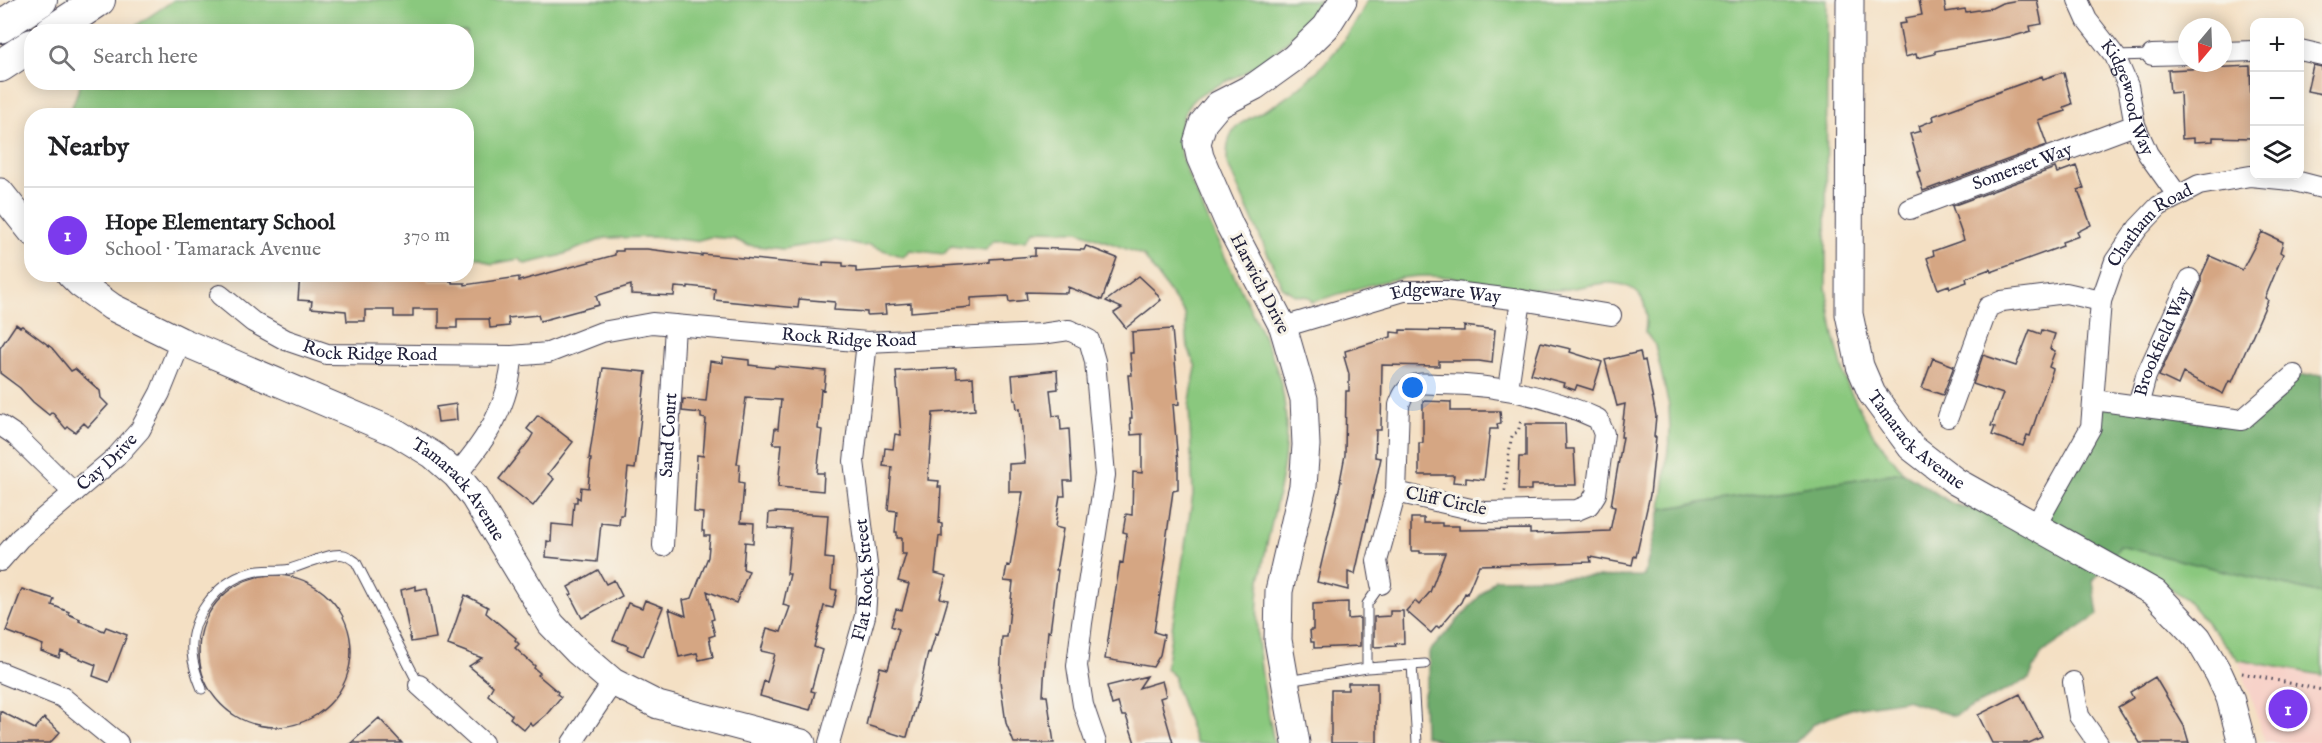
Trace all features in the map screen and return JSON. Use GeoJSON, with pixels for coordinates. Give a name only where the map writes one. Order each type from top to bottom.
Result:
{"type":"FeatureCollection","features":[{"type":"Feature","properties":{"kind":"main road"},"geometry":{"type":"LineString","coordinates":[[0,27],[41,0]]}},
{"type":"Feature","properties":{"kind":"main road"},"geometry":{"type":"LineString","coordinates":[[63,24],[99,0]]}},
{"type":"Feature","properties":{"kind":"main road","name":"Harwich Drive"},"geometry":{"type":"LineString","coordinates":[[1296,743],[1278,640],[1279,591],[1303,486],[1306,445],[1304,399],[1283,327],[1230,226],[1200,157],[1197,143],[1203,123],[1218,105],[1255,86],[1294,58],[1326,27],[1343,0]]}},
{"type":"Feature","properties":{"kind":"main road","name":"Tamarack Avenue"},"geometry":{"type":"LineString","coordinates":[[1850,0],[1849,314],[1860,366],[1872,394],[1911,447],[1955,481],[2155,593],[2198,638],[2219,674],[2230,698],[2242,743]]}},
{"type":"Feature","properties":{"kind":"main road"},"geometry":{"type":"LineString","coordinates":[[0,66],[24,50]]}},
{"type":"Feature","properties":{"kind":"main road"},"geometry":{"type":"LineString","coordinates":[[0,192],[24,222]]}},
{"type":"Feature","properties":{"kind":"main road","name":"Tamarack Avenue"},"geometry":{"type":"LineString","coordinates":[[78,282],[112,307],[181,341],[397,433],[433,455],[456,475],[474,497],[551,624],[577,651],[613,682],[658,705],[802,743]]}},
{"type":"Feature","properties":{"kind":"street","name":"Kidgewood Way"},"geometry":{"type":"LineString","coordinates":[[2078,0],[2087,20],[2115,56],[2128,86],[2135,125],[2148,154],[2178,196]]}},
{"type":"Feature","properties":{"kind":"street"},"geometry":{"type":"LineString","coordinates":[[2232,52],[2250,51]]}},
{"type":"Feature","properties":{"kind":"street"},"geometry":{"type":"LineString","coordinates":[[2304,51],[2322,55]]}},
{"type":"Feature","properties":{"kind":"street"},"geometry":{"type":"LineString","coordinates":[[2152,55],[2178,54]]}},
{"type":"Feature","properties":{"kind":"street","name":"Somerset Way"},"geometry":{"type":"LineString","coordinates":[[1910,209],[2135,125]]}},
{"type":"Feature","properties":{"kind":"street","name":"Chatham Road"},"geometry":{"type":"LineString","coordinates":[[2036,525],[2091,428],[2102,301],[2115,261],[2138,228],[2160,206],[2199,185],[2250,176],[2291,180],[2322,188]]}},
{"type":"Feature","properties":{"kind":"street","name":"Brookfield Way"},"geometry":{"type":"LineString","coordinates":[[2138,406],[2146,376],[2190,279]]}},
{"type":"Feature","properties":{"kind":"street","name":"Edgeware Way"},"geometry":{"type":"LineString","coordinates":[[1283,327],[1404,291],[1446,291],[1521,300],[1611,315]]}},
{"type":"Feature","properties":{"kind":"street"},"geometry":{"type":"LineString","coordinates":[[1948,417],[1988,307],[2002,301],[2066,293],[2102,301]]}},
{"type":"Feature","properties":{"kind":"street","name":"Rock Ridge Road"},"geometry":{"type":"LineString","coordinates":[[220,295],[253,322],[286,340],[327,354],[512,356],[548,353],[602,332],[652,323],[867,342],[1041,334],[1069,330],[1089,340],[1095,360],[1105,475],[1077,666],[1083,705],[1096,743]]}},
{"type":"Feature","properties":{"kind":"street"},"geometry":{"type":"LineString","coordinates":[[1508,389],[1521,300]]}},
{"type":"Feature","properties":{"kind":"street","name":"Sand Court"},"geometry":{"type":"LineString","coordinates":[[663,546],[675,325]]}},
{"type":"Feature","properties":{"kind":"street","name":"Cay Drive"},"geometry":{"type":"LineString","coordinates":[[0,561],[20,538],[116,457],[140,430],[160,393],[181,341]]}},
{"type":"Feature","properties":{"kind":"street","name":"Flat Rock Street"},"geometry":{"type":"LineString","coordinates":[[829,743],[865,616],[868,573],[854,461],[867,342]]}},
{"type":"Feature","properties":{"kind":"street"},"geometry":{"type":"LineString","coordinates":[[456,475],[475,453],[496,422],[511,376],[512,356]]}},
{"type":"Feature","properties":{"kind":"street","name":"Brookfield Way"},"geometry":{"type":"LineString","coordinates":[[2094,400],[2242,420],[2294,375]]}},
{"type":"Feature","properties":{"kind":"street","name":"Cliff Circle"},"geometry":{"type":"LineString","coordinates":[[1468,384],[1508,389],[1584,412],[1598,419],[1604,434],[1596,494],[1589,505],[1577,510],[1484,512],[1396,492],[1399,405],[1404,393],[1414,385],[1468,384]]}},
{"type":"Feature","properties":{"kind":"street"},"geometry":{"type":"LineString","coordinates":[[0,425],[15,435],[74,493]]}},
{"type":"Feature","properties":{"kind":"street"},"geometry":{"type":"LineString","coordinates":[[1381,584],[1377,561],[1396,492]]}},
{"type":"Feature","properties":{"kind":"street"},"geometry":{"type":"LineString","coordinates":[[0,672],[62,696],[118,743]]}},
{"type":"Feature","properties":{"kind":"street"},"geometry":{"type":"LineString","coordinates":[[572,743],[613,682]]}},
{"type":"Feature","properties":{"kind":"street"},"geometry":{"type":"LineString","coordinates":[[2073,682],[2079,716],[2098,743]]}},
{"type":"Feature","properties":{"kind":"street"},"geometry":{"type":"LineString","coordinates":[[419,685],[483,743]]}},
{"type":"Feature","properties":{"kind":"lane"},"geometry":{"type":"LineString","coordinates":[[2115,56],[2152,55]]}},
{"type":"Feature","properties":{"kind":"lane"},"geometry":{"type":"LineString","coordinates":[[202,689],[194,669],[191,651],[202,610],[217,592],[234,579],[249,573],[268,569],[287,569],[323,558],[344,555],[356,562],[419,685]]}},
{"type":"Feature","properties":{"kind":"lane"},"geometry":{"type":"LineString","coordinates":[[1367,668],[1367,604],[1381,584]]}},
{"type":"Feature","properties":{"kind":"lane"},"geometry":{"type":"LineString","coordinates":[[1284,681],[1367,668],[1425,664]]}},
{"type":"Feature","properties":{"kind":"lane"},"geometry":{"type":"LineString","coordinates":[[1412,665],[1417,743]]}},
{"type":"Feature","properties":{"kind":"path"},"geometry":{"type":"LineString","coordinates":[[1505,490],[1511,439],[1513,434],[1518,432],[1521,420]]}},
{"type":"Feature","properties":{"kind":"path"},"geometry":{"type":"LineString","coordinates":[[2241,673],[2322,690]]}},
{"type":"Feature","properties":{"kind":"shaded area"},"geometry":{"type":"Polygon","coordinates":[[[2239,660],[2322,675],[2322,743],[2265,743],[2239,660]]]}},
{"type":"Feature","properties":{"kind":"green space"},"geometry":{"type":"Polygon","coordinates":[[[174,0],[1320,0],[1297,31],[1283,45],[1249,70],[1193,100],[1184,114],[1179,133],[1181,154],[1187,173],[1267,345],[1282,388],[1286,438],[1284,462],[1264,556],[1257,622],[1260,662],[1274,743],[1196,743],[1175,685],[1175,677],[1166,668],[1193,494],[1189,406],[1196,367],[1188,348],[1185,314],[1143,255],[1078,231],[1034,230],[1027,240],[994,241],[986,250],[951,246],[944,254],[910,250],[903,257],[869,245],[862,246],[835,240],[783,249],[747,245],[734,239],[710,237],[695,241],[658,237],[605,238],[559,256],[525,264],[519,259],[492,264],[474,258],[474,108],[72,108],[78,90],[474,90],[474,24],[138,24],[174,0]]]}},
{"type":"Feature","properties":{"kind":"green space"},"geometry":{"type":"Polygon","coordinates":[[[1367,0],[1827,0],[1826,287],[1834,336],[1847,385],[1873,434],[1903,472],[1661,509],[1670,432],[1669,406],[1655,345],[1645,332],[1644,304],[1634,290],[1625,285],[1606,283],[1538,290],[1456,278],[1423,276],[1381,282],[1312,302],[1309,297],[1295,295],[1283,288],[1227,163],[1229,141],[1238,125],[1278,103],[1318,70],[1352,29],[1367,0]]]}},
{"type":"Feature","properties":{"kind":"green space"},"geometry":{"type":"Polygon","coordinates":[[[2322,374],[2322,594],[2120,546],[2093,581],[2098,615],[2042,653],[2029,679],[1954,716],[1906,700],[1853,708],[1815,723],[1795,743],[1446,743],[1424,735],[1423,698],[1429,674],[1429,652],[1495,579],[1644,576],[1661,509],[1903,472],[1953,504],[2036,525],[2094,400],[2242,420],[2294,375],[2322,374]]]}},
{"type":"Feature","properties":{"kind":"green space"},"geometry":{"type":"Polygon","coordinates":[[[2120,546],[2322,594],[2322,675],[2239,660],[2187,600],[2138,565],[2112,556],[2120,546]]]}},
{"type":"Feature","properties":{"kind":"building"},"geometry":{"type":"Polygon","coordinates":[[[1919,0],[1944,0],[1946,12],[1965,9],[1966,12],[1992,8],[2002,3],[2019,0],[2037,0],[2042,24],[2030,26],[2031,31],[2014,36],[1935,51],[1935,54],[1917,58],[1916,54],[1905,57],[1899,24],[1906,23],[1905,18],[1922,15],[1919,0]]]}},
{"type":"Feature","properties":{"kind":"building"},"geometry":{"type":"Polygon","coordinates":[[[2313,65],[2322,67],[2322,94],[2307,91],[2313,65]]]}},
{"type":"Feature","properties":{"kind":"building"},"geometry":{"type":"Polygon","coordinates":[[[2250,66],[2250,138],[2213,137],[2213,141],[2194,142],[2194,138],[2182,139],[2180,92],[2170,93],[2168,70],[2232,72],[2232,67],[2250,66]]]}},
{"type":"Feature","properties":{"kind":"building"},"geometry":{"type":"Polygon","coordinates":[[[2064,73],[2072,104],[2064,107],[2066,111],[2038,120],[2047,145],[1923,191],[1917,172],[1921,171],[1910,134],[1921,131],[1919,126],[1934,120],[1933,116],[2042,76],[2043,79],[2064,73]]]}},
{"type":"Feature","properties":{"kind":"building"},"geometry":{"type":"Polygon","coordinates":[[[2076,166],[2084,188],[2078,190],[2091,225],[2077,232],[2079,236],[2062,242],[2063,246],[1991,272],[1990,269],[1966,278],[1967,282],[1950,288],[1949,285],[1938,289],[1927,258],[1934,255],[1933,251],[1964,240],[1952,206],[2055,168],[2057,173],[2076,166]]]}},
{"type":"Feature","properties":{"kind":"building"},"geometry":{"type":"Polygon","coordinates":[[[2262,232],[2283,242],[2280,252],[2283,254],[2265,298],[2268,300],[2232,382],[2229,381],[2223,394],[2183,373],[2178,385],[2159,376],[2201,284],[2201,276],[2210,256],[2242,270],[2262,232]]]}},
{"type":"Feature","properties":{"kind":"building"},"geometry":{"type":"Polygon","coordinates":[[[1086,246],[1117,258],[1102,300],[1068,287],[1067,293],[1026,292],[1027,300],[1009,302],[1008,296],[971,298],[971,307],[911,312],[911,303],[885,305],[886,314],[867,315],[867,312],[834,310],[835,302],[799,299],[798,308],[714,300],[715,289],[688,286],[688,288],[675,287],[674,296],[631,294],[631,285],[596,296],[599,305],[540,321],[538,315],[508,318],[509,326],[490,328],[489,319],[457,319],[457,328],[439,328],[439,309],[413,309],[413,317],[394,317],[394,310],[365,310],[365,321],[347,321],[346,311],[311,308],[312,301],[298,300],[299,282],[452,282],[465,283],[465,285],[519,277],[519,281],[615,255],[615,251],[623,251],[623,249],[647,249],[823,266],[823,262],[843,263],[843,266],[856,267],[856,272],[973,264],[990,262],[990,259],[1035,256],[1035,248],[1084,250],[1086,246]]]}},
{"type":"Feature","properties":{"kind":"building"},"geometry":{"type":"Polygon","coordinates":[[[1139,276],[1161,300],[1126,328],[1114,313],[1122,308],[1106,301],[1139,276]]]}},
{"type":"Feature","properties":{"kind":"building"},"geometry":{"type":"Polygon","coordinates":[[[16,324],[52,348],[71,371],[75,369],[100,391],[101,398],[108,405],[88,427],[84,423],[75,432],[68,427],[66,429],[52,412],[49,415],[0,373],[0,348],[16,324]]]}},
{"type":"Feature","properties":{"kind":"building"},"geometry":{"type":"Polygon","coordinates":[[[1464,326],[1495,330],[1492,363],[1439,361],[1439,366],[1382,365],[1381,430],[1376,430],[1375,457],[1381,458],[1355,574],[1348,572],[1348,590],[1317,582],[1345,455],[1346,391],[1349,391],[1349,374],[1344,357],[1346,356],[1345,351],[1391,337],[1391,332],[1400,333],[1400,330],[1464,331],[1464,326]]]}},
{"type":"Feature","properties":{"kind":"building"},"geometry":{"type":"Polygon","coordinates":[[[1172,329],[1179,404],[1173,405],[1178,490],[1173,491],[1154,632],[1164,635],[1160,655],[1153,667],[1105,659],[1120,562],[1123,563],[1127,533],[1123,532],[1126,514],[1132,515],[1133,472],[1142,473],[1142,434],[1131,435],[1130,418],[1132,418],[1128,375],[1132,375],[1130,353],[1133,353],[1132,332],[1172,329]]]}},
{"type":"Feature","properties":{"kind":"building"},"geometry":{"type":"Polygon","coordinates":[[[2030,330],[2041,334],[2042,330],[2055,334],[2050,349],[2055,351],[2049,367],[2053,369],[2030,436],[2027,435],[2023,446],[1992,435],[1995,427],[1991,426],[2003,394],[1973,384],[1983,355],[2016,366],[2030,330]]]}},
{"type":"Feature","properties":{"kind":"building"},"geometry":{"type":"Polygon","coordinates":[[[1541,342],[1571,349],[1570,352],[1602,362],[1593,390],[1577,385],[1575,390],[1563,386],[1564,383],[1531,374],[1541,342]]]}},
{"type":"Feature","properties":{"kind":"building"},"geometry":{"type":"Polygon","coordinates":[[[1640,352],[1642,361],[1645,360],[1656,416],[1654,437],[1656,437],[1650,495],[1636,557],[1634,556],[1632,565],[1590,557],[1591,562],[1479,565],[1467,594],[1465,593],[1461,602],[1439,628],[1437,626],[1431,633],[1406,611],[1415,601],[1419,605],[1430,592],[1445,553],[1411,551],[1411,518],[1424,518],[1424,523],[1442,523],[1442,526],[1459,526],[1459,530],[1530,529],[1530,534],[1610,531],[1615,507],[1611,506],[1623,437],[1621,437],[1625,404],[1617,406],[1605,360],[1640,352]]]}},
{"type":"Feature","properties":{"kind":"building"},"geometry":{"type":"Polygon","coordinates":[[[723,357],[749,360],[749,365],[826,371],[824,390],[821,389],[818,429],[822,430],[817,473],[824,473],[823,491],[778,487],[782,444],[773,444],[775,428],[778,429],[781,400],[746,398],[737,464],[740,464],[739,482],[744,483],[741,522],[754,523],[753,543],[745,542],[743,569],[749,571],[736,603],[707,591],[714,619],[711,620],[715,635],[709,637],[713,657],[699,660],[697,653],[679,657],[669,609],[686,616],[683,600],[692,598],[708,557],[710,536],[704,536],[704,531],[702,531],[703,513],[694,512],[697,455],[703,456],[706,419],[701,418],[701,413],[682,411],[683,399],[706,401],[710,361],[723,363],[723,357]]]}},
{"type":"Feature","properties":{"kind":"building"},"geometry":{"type":"Polygon","coordinates":[[[1933,358],[1954,366],[1943,395],[1922,388],[1933,358]]]}},
{"type":"Feature","properties":{"kind":"building"},"geometry":{"type":"Polygon","coordinates":[[[603,368],[646,372],[635,469],[628,468],[623,515],[620,515],[619,525],[601,523],[597,562],[546,557],[547,541],[551,542],[552,524],[572,526],[574,502],[577,502],[577,497],[580,499],[581,487],[588,488],[591,459],[589,459],[603,368]]]}},
{"type":"Feature","properties":{"kind":"building"},"geometry":{"type":"Polygon","coordinates":[[[956,368],[957,378],[973,377],[975,410],[933,413],[928,480],[939,481],[938,487],[941,487],[939,523],[942,524],[942,537],[939,536],[935,573],[946,576],[940,598],[948,600],[938,634],[936,633],[930,653],[928,652],[916,705],[907,737],[905,737],[866,725],[880,667],[888,669],[899,629],[891,626],[896,609],[902,610],[909,584],[898,581],[906,554],[902,554],[902,538],[897,538],[897,532],[895,532],[897,511],[888,510],[892,467],[883,466],[885,448],[893,449],[895,434],[901,435],[896,371],[956,368]]]}},
{"type":"Feature","properties":{"kind":"building"},"geometry":{"type":"Polygon","coordinates":[[[1057,370],[1058,389],[1050,390],[1053,416],[1060,415],[1061,430],[1069,429],[1072,481],[1064,481],[1065,496],[1060,496],[1055,527],[1063,529],[1045,664],[1043,696],[1047,696],[1054,743],[1014,743],[1006,723],[1000,681],[1002,637],[1007,637],[1013,582],[1004,581],[1007,565],[1010,566],[1023,492],[1009,492],[1009,464],[1025,463],[1020,408],[1017,409],[1016,400],[1014,400],[1012,375],[1057,370]]]}},
{"type":"Feature","properties":{"kind":"building"},"geometry":{"type":"Polygon","coordinates":[[[1423,401],[1451,402],[1451,411],[1500,411],[1501,423],[1497,424],[1498,429],[1490,429],[1484,480],[1466,478],[1466,483],[1453,482],[1454,475],[1419,475],[1419,443],[1423,443],[1423,401]]]}},
{"type":"Feature","properties":{"kind":"building"},"geometry":{"type":"Polygon","coordinates":[[[456,404],[457,420],[438,422],[436,407],[456,404]]]}},
{"type":"Feature","properties":{"kind":"building"},"geometry":{"type":"Polygon","coordinates":[[[538,415],[573,442],[548,474],[554,479],[533,506],[499,479],[529,441],[533,434],[527,429],[538,415]]]}},
{"type":"Feature","properties":{"kind":"building"},"geometry":{"type":"Polygon","coordinates":[[[1526,424],[1565,424],[1566,449],[1574,449],[1576,485],[1531,485],[1531,490],[1518,490],[1519,457],[1526,457],[1526,424]]]}},
{"type":"Feature","properties":{"kind":"building"},"geometry":{"type":"Polygon","coordinates":[[[769,513],[828,515],[825,558],[833,559],[831,589],[837,590],[833,608],[824,606],[814,647],[822,650],[811,691],[815,692],[810,710],[760,696],[764,681],[767,682],[775,654],[761,651],[767,628],[781,632],[790,607],[783,605],[790,574],[787,574],[791,529],[768,528],[769,513]]]}},
{"type":"Feature","properties":{"kind":"building"},"geometry":{"type":"Polygon","coordinates":[[[598,570],[606,584],[614,580],[622,596],[582,618],[568,587],[598,570]]]}},
{"type":"Feature","properties":{"kind":"building"},"geometry":{"type":"Polygon","coordinates":[[[275,575],[304,581],[329,597],[345,622],[351,651],[345,680],[329,705],[304,721],[275,727],[246,721],[221,705],[205,680],[199,651],[205,622],[221,597],[246,581],[275,575]]]}},
{"type":"Feature","properties":{"kind":"building"},"geometry":{"type":"Polygon","coordinates":[[[416,586],[416,590],[427,588],[436,638],[411,642],[401,590],[416,586]]]}},
{"type":"Feature","properties":{"kind":"building"},"geometry":{"type":"Polygon","coordinates":[[[22,589],[54,599],[52,605],[69,612],[68,614],[80,619],[79,621],[104,631],[106,627],[127,635],[109,682],[93,676],[96,665],[61,651],[59,658],[41,651],[43,645],[6,631],[22,589]]]}},
{"type":"Feature","properties":{"kind":"building"},"geometry":{"type":"Polygon","coordinates":[[[465,595],[488,607],[486,613],[516,638],[519,644],[515,648],[535,666],[534,668],[540,673],[538,675],[561,697],[533,726],[530,723],[524,730],[510,718],[512,715],[488,695],[493,686],[469,666],[482,658],[448,645],[465,595]]]}},
{"type":"Feature","properties":{"kind":"building"},"geometry":{"type":"Polygon","coordinates":[[[645,600],[663,607],[643,656],[613,640],[628,603],[642,608],[645,600]]]}},
{"type":"Feature","properties":{"kind":"building"},"geometry":{"type":"Polygon","coordinates":[[[1348,602],[1348,619],[1360,618],[1360,646],[1314,648],[1310,630],[1313,630],[1313,604],[1348,602]]]}},
{"type":"Feature","properties":{"kind":"building"},"geometry":{"type":"Polygon","coordinates":[[[1390,611],[1403,611],[1404,643],[1395,644],[1396,646],[1374,647],[1374,617],[1390,616],[1390,611]]]}},
{"type":"Feature","properties":{"kind":"building"},"geometry":{"type":"Polygon","coordinates":[[[1147,676],[1139,688],[1162,681],[1166,696],[1160,698],[1173,743],[1135,743],[1126,716],[1122,716],[1118,703],[1112,705],[1107,686],[1147,676]]]}},
{"type":"Feature","properties":{"kind":"building"},"geometry":{"type":"Polygon","coordinates":[[[2155,677],[2184,726],[2189,743],[2140,743],[2118,707],[2133,698],[2130,692],[2155,677]]]}},
{"type":"Feature","properties":{"kind":"building"},"geometry":{"type":"Polygon","coordinates":[[[1348,683],[1377,683],[1377,743],[1331,743],[1331,690],[1348,690],[1348,683]]]}},
{"type":"Feature","properties":{"kind":"building"},"geometry":{"type":"Polygon","coordinates":[[[2020,694],[2042,737],[2029,743],[1992,743],[1978,715],[2020,694]]]}},
{"type":"Feature","properties":{"kind":"building"},"geometry":{"type":"Polygon","coordinates":[[[0,711],[35,729],[44,718],[60,732],[50,743],[0,743],[0,711]]]}},
{"type":"Feature","properties":{"kind":"building"},"geometry":{"type":"Polygon","coordinates":[[[379,718],[402,743],[351,743],[379,718]]]}},
{"type":"Feature","properties":{"kind":"place","name":"Hope Elementary School"},"geometry":{"type":"Point","coordinates":[2288,709]}}]}
